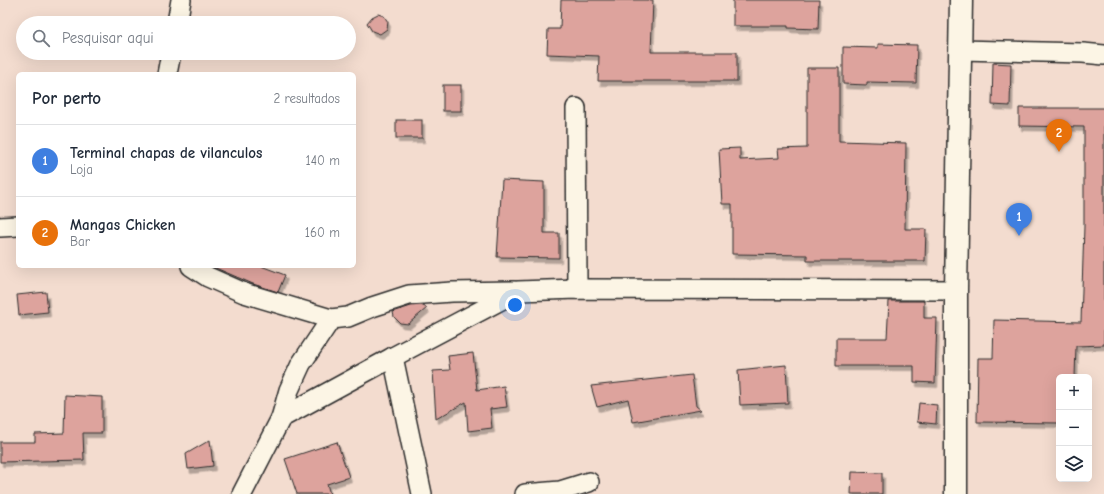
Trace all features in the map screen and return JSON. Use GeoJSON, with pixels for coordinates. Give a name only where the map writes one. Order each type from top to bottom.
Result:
{"type":"FeatureCollection","features":[{"type":"Feature","properties":{"kind":"main road"},"geometry":{"type":"LineString","coordinates":[[956,494],[956,290],[961,0]]}},
{"type":"Feature","properties":{"kind":"street"},"geometry":{"type":"LineString","coordinates":[[178,16],[181,0]]}},
{"type":"Feature","properties":{"kind":"street"},"geometry":{"type":"LineString","coordinates":[[960,50],[1084,53],[1104,55]]}},
{"type":"Feature","properties":{"kind":"street"},"geometry":{"type":"LineString","coordinates":[[167,72],[170,60]]}},
{"type":"Feature","properties":{"kind":"street"},"geometry":{"type":"LineString","coordinates":[[576,108],[577,289]]}},
{"type":"Feature","properties":{"kind":"street"},"geometry":{"type":"LineString","coordinates":[[0,227],[16,226]]}},
{"type":"Feature","properties":{"kind":"street"},"geometry":{"type":"LineString","coordinates":[[194,268],[208,277],[244,293],[331,319],[348,317],[372,307],[409,295],[452,292],[577,289],[956,290]]}},
{"type":"Feature","properties":{"kind":"street"},"geometry":{"type":"LineString","coordinates":[[281,418],[518,291]]}},
{"type":"Feature","properties":{"kind":"street"},"geometry":{"type":"LineString","coordinates":[[242,494],[281,418],[289,390],[301,364],[331,319]]}},
{"type":"Feature","properties":{"kind":"street"},"geometry":{"type":"LineString","coordinates":[[393,357],[422,494]]}},
{"type":"Feature","properties":{"kind":"street"},"geometry":{"type":"LineString","coordinates":[[525,494],[560,491],[589,482]]}},
{"type":"Feature","properties":{"kind":"building"},"geometry":{"type":"Polygon","coordinates":[[[561,0],[653,0],[651,52],[737,52],[737,81],[598,81],[599,56],[547,54],[548,29],[560,29],[561,0]]]}},
{"type":"Feature","properties":{"kind":"building"},"geometry":{"type":"Polygon","coordinates":[[[733,0],[819,0],[818,29],[788,28],[788,26],[733,26],[733,0]]]}},
{"type":"Feature","properties":{"kind":"building"},"geometry":{"type":"Polygon","coordinates":[[[378,14],[384,16],[388,22],[387,29],[380,34],[372,31],[367,23],[372,17],[378,14]]]}},
{"type":"Feature","properties":{"kind":"building"},"geometry":{"type":"Polygon","coordinates":[[[878,44],[917,45],[916,83],[867,82],[867,85],[843,84],[843,47],[878,48],[878,44]]]}},
{"type":"Feature","properties":{"kind":"building"},"geometry":{"type":"Polygon","coordinates":[[[993,63],[1011,64],[1010,106],[992,105],[993,63]]]}},
{"type":"Feature","properties":{"kind":"building"},"geometry":{"type":"Polygon","coordinates":[[[807,68],[839,68],[839,141],[906,143],[905,229],[926,229],[925,261],[807,261],[807,255],[732,254],[732,204],[722,204],[719,149],[740,148],[740,160],[779,158],[778,149],[807,148],[807,68]]]}},
{"type":"Feature","properties":{"kind":"building"},"geometry":{"type":"Polygon","coordinates":[[[443,85],[461,85],[461,111],[443,111],[443,85]]]}},
{"type":"Feature","properties":{"kind":"building"},"geometry":{"type":"Polygon","coordinates":[[[1019,108],[1104,108],[1104,345],[1076,346],[1075,374],[1056,374],[1056,423],[977,422],[978,358],[993,358],[994,320],[1081,322],[1084,226],[1084,127],[1019,126],[1019,108]]]}},
{"type":"Feature","properties":{"kind":"building"},"geometry":{"type":"Polygon","coordinates":[[[396,120],[422,120],[422,138],[396,138],[396,120]]]}},
{"type":"Feature","properties":{"kind":"building"},"geometry":{"type":"Polygon","coordinates":[[[502,180],[544,182],[544,233],[559,233],[559,258],[497,257],[502,180]]]}},
{"type":"Feature","properties":{"kind":"building"},"geometry":{"type":"Polygon","coordinates":[[[216,268],[266,268],[285,275],[278,292],[253,284],[216,268]]]}},
{"type":"Feature","properties":{"kind":"building"},"geometry":{"type":"Polygon","coordinates":[[[46,292],[48,312],[19,315],[17,295],[46,292]]]}},
{"type":"Feature","properties":{"kind":"building"},"geometry":{"type":"Polygon","coordinates":[[[889,301],[924,301],[924,318],[937,318],[935,383],[914,382],[914,366],[836,366],[836,338],[887,338],[889,301]]]}},
{"type":"Feature","properties":{"kind":"building"},"geometry":{"type":"Polygon","coordinates":[[[421,305],[427,308],[408,324],[400,323],[394,317],[393,312],[411,306],[421,305]]]}},
{"type":"Feature","properties":{"kind":"building"},"geometry":{"type":"Polygon","coordinates":[[[473,353],[477,390],[504,386],[507,407],[490,409],[492,428],[468,431],[466,402],[436,419],[433,371],[450,370],[448,356],[473,353]]]}},
{"type":"Feature","properties":{"kind":"building"},"geometry":{"type":"Polygon","coordinates":[[[786,365],[788,403],[740,405],[738,370],[786,365]]]}},
{"type":"Feature","properties":{"kind":"building"},"geometry":{"type":"Polygon","coordinates":[[[692,375],[696,406],[701,410],[633,422],[628,399],[597,407],[591,386],[692,375]]]}},
{"type":"Feature","properties":{"kind":"building"},"geometry":{"type":"Polygon","coordinates":[[[65,395],[102,397],[102,433],[83,433],[84,460],[0,462],[0,442],[35,442],[35,434],[64,433],[65,395]]]}},
{"type":"Feature","properties":{"kind":"building"},"geometry":{"type":"Polygon","coordinates":[[[919,403],[937,405],[936,424],[917,422],[919,403]]]}},
{"type":"Feature","properties":{"kind":"building"},"geometry":{"type":"Polygon","coordinates":[[[210,440],[213,466],[188,469],[186,454],[210,440]]]}},
{"type":"Feature","properties":{"kind":"building"},"geometry":{"type":"Polygon","coordinates":[[[337,442],[349,477],[327,484],[330,494],[297,494],[285,459],[337,442]]]}},
{"type":"Feature","properties":{"kind":"building"},"geometry":{"type":"Polygon","coordinates":[[[852,472],[882,473],[882,494],[851,494],[852,472]]]}},
{"type":"Feature","properties":{"kind":"place","name":"Mangas Chicken"},"geometry":{"type":"Point","coordinates":[1059,152]}},
{"type":"Feature","properties":{"kind":"place","name":"Terminal chapas de vilanculos"},"geometry":{"type":"Point","coordinates":[1019,236]}}]}
